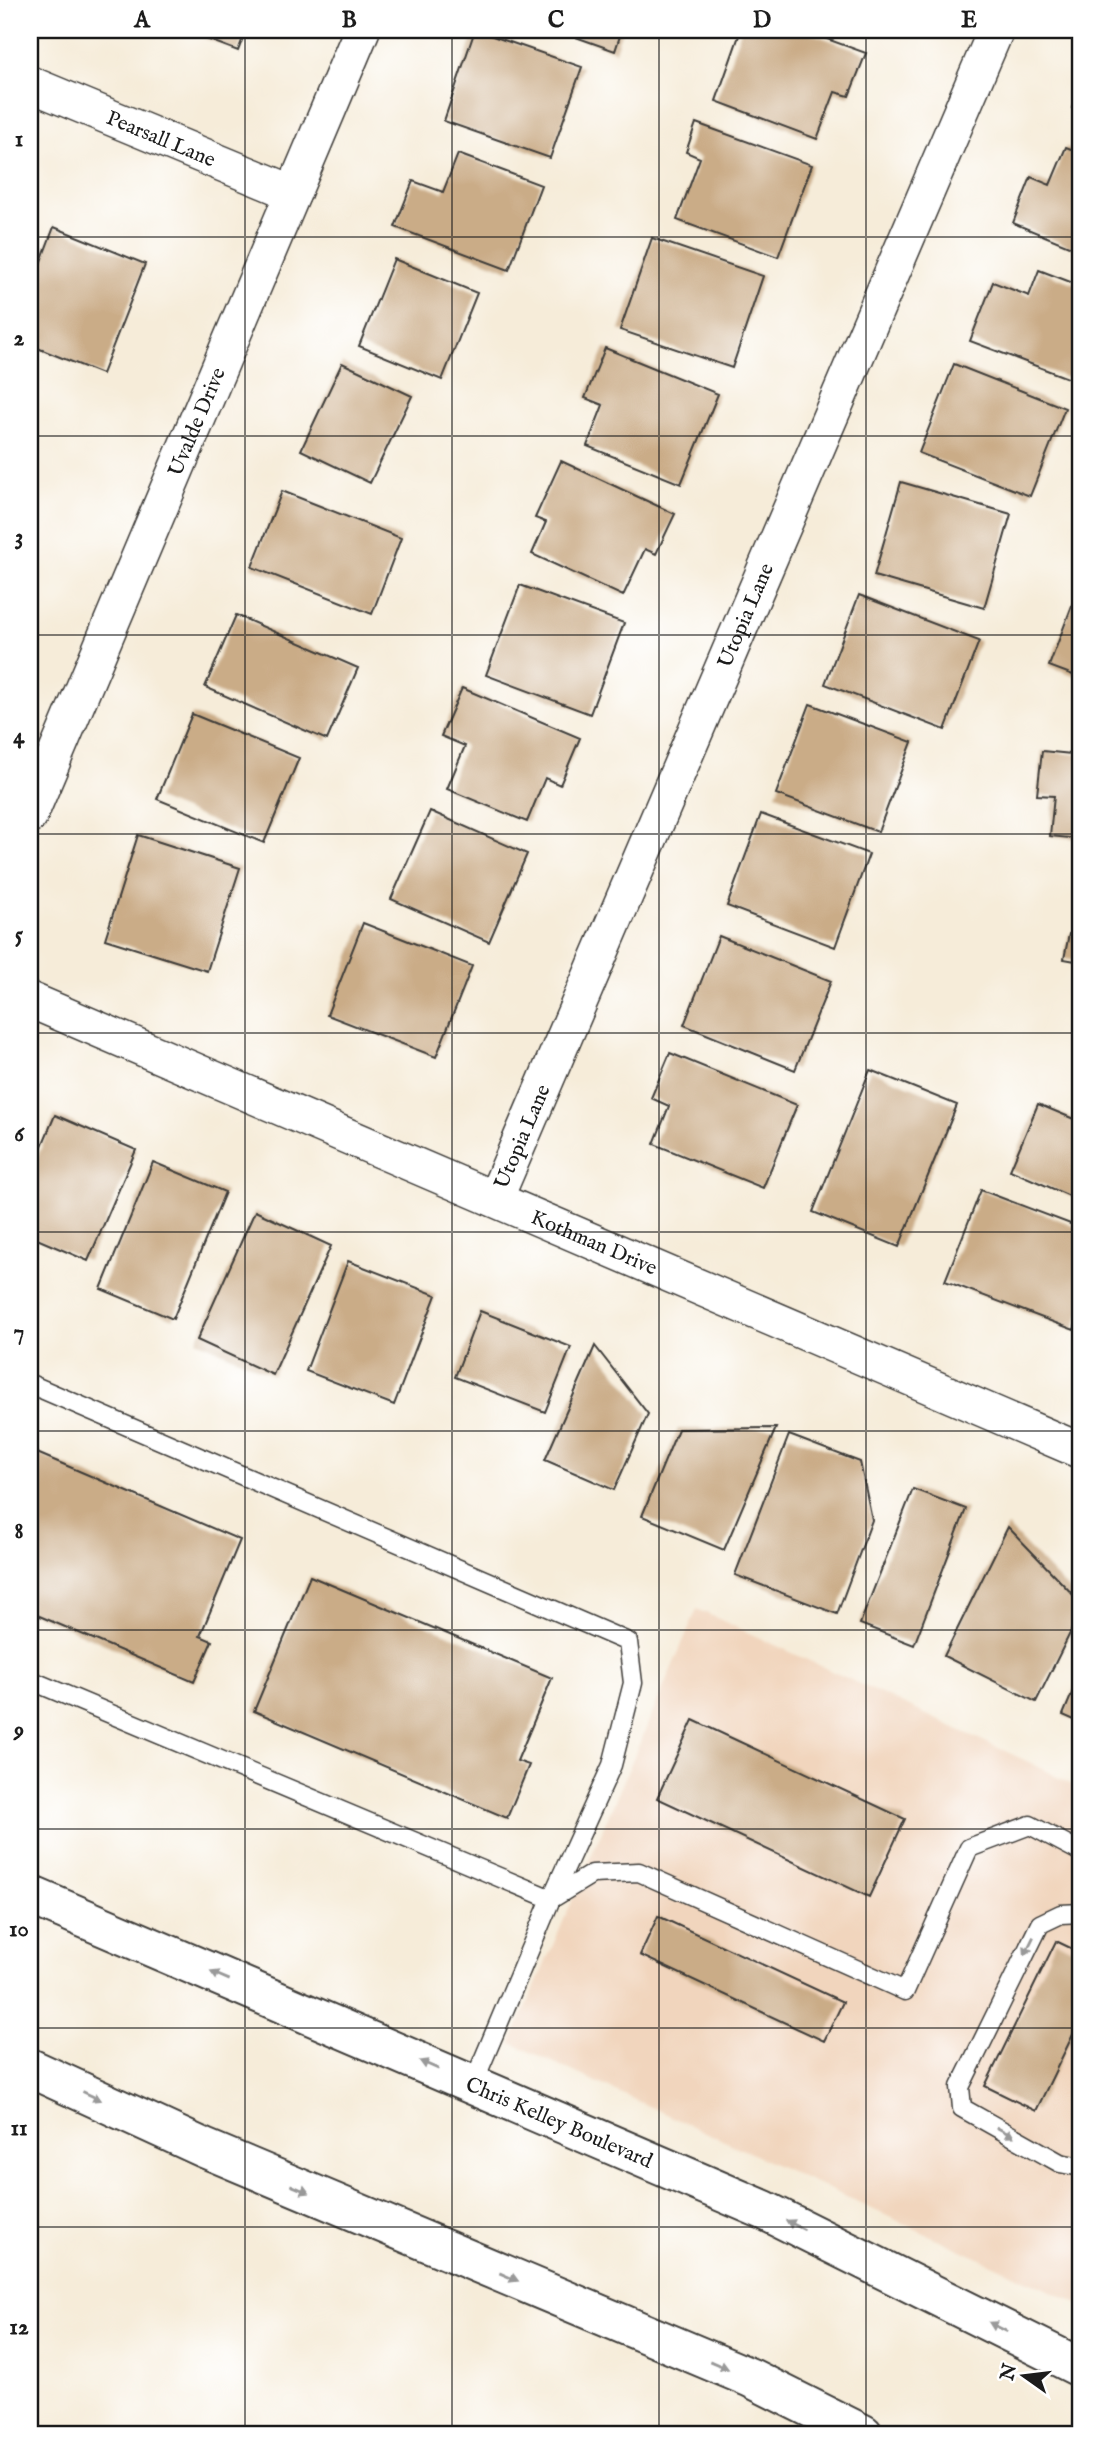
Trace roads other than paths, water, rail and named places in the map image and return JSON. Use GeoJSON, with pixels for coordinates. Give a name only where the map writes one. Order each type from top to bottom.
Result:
{"type":"FeatureCollection","features":[{"type":"Feature","properties":{"kind":"main road","name":"Chris Kelley Boulevard"},"geometry":{"type":"LineString","coordinates":[[30,1895],[764,2210],[1081,2368]]}},
{"type":"Feature","properties":{"kind":"main road"},"geometry":{"type":"LineString","coordinates":[[30,2068],[204,2148],[751,2378],[863,2434]]}},
{"type":"Feature","properties":{"kind":"street","name":"Uvalde Drive"},"geometry":{"type":"LineString","coordinates":[[30,815],[362,30]]}},
{"type":"Feature","properties":{"kind":"street","name":"Utopia Lane"},"geometry":{"type":"LineString","coordinates":[[495,1199],[996,30]]}},
{"type":"Feature","properties":{"kind":"street","name":"Pearsall Lane"},"geometry":{"type":"LineString","coordinates":[[30,84],[293,193]]}},
{"type":"Feature","properties":{"kind":"street","name":"Kothman Drive"},"geometry":{"type":"LineString","coordinates":[[30,1000],[1081,1451]]}},
{"type":"Feature","properties":{"kind":"lane"},"geometry":{"type":"LineString","coordinates":[[30,1384],[628,1643],[633,1683],[612,1765],[551,1899],[473,2084]]}},
{"type":"Feature","properties":{"kind":"lane"},"geometry":{"type":"LineString","coordinates":[[30,1680],[551,1899]]}},
{"type":"Feature","properties":{"kind":"lane"},"geometry":{"type":"LineString","coordinates":[[551,1899],[592,1874],[639,1872],[905,1991],[969,1848],[1030,1825],[1081,1852]]}},
{"type":"Feature","properties":{"kind":"lane"},"geometry":{"type":"LineString","coordinates":[[1081,1913],[1061,1914],[1040,1924],[960,2087],[962,2108],[1060,2163],[1081,2167]]}}]}
